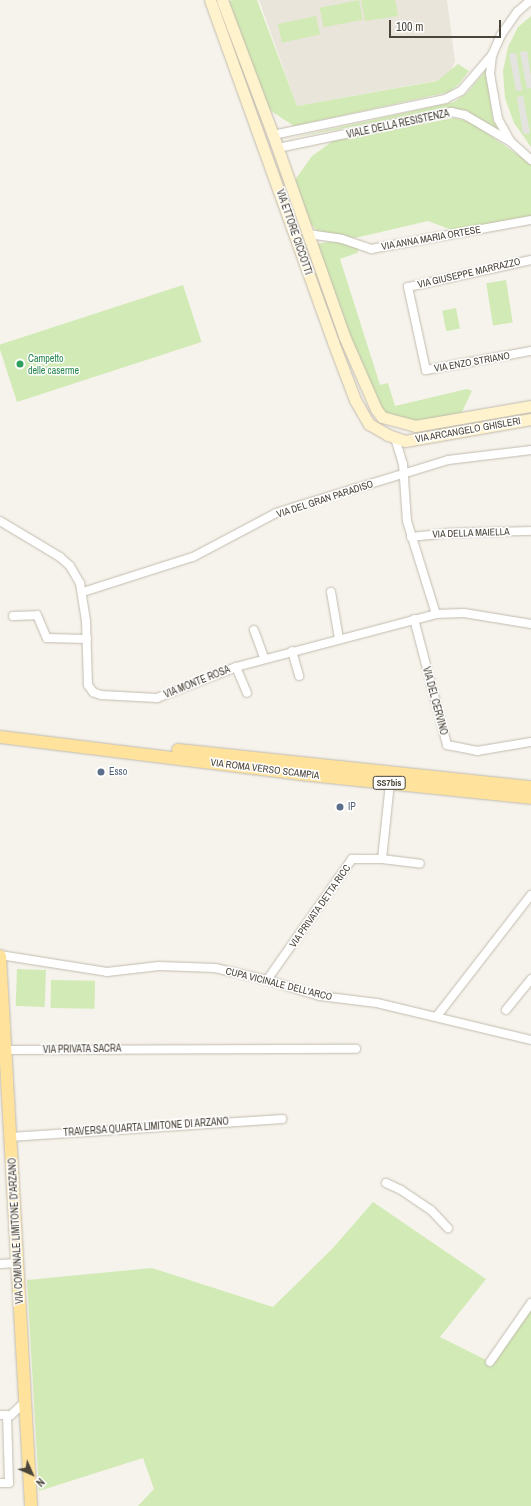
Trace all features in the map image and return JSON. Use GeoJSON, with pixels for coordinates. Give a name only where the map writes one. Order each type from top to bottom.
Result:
{"type":"FeatureCollection","features":[{"type":"Feature","properties":{"kind":"main road","name":"VIA ROMA VERSO SCAMPIA"},"geometry":{"type":"LineString","coordinates":[[0,730],[180,750],[389,780],[531,798]]}},
{"type":"Feature","properties":{"kind":"main road","name":"VIA ROMA VERSO SCAMPIA"},"geometry":{"type":"LineString","coordinates":[[0,736],[246,767],[389,780],[531,787]]}},
{"type":"Feature","properties":{"kind":"main road","name":"VIA COMUNALE LIMITONE D'ARZANO"},"geometry":{"type":"LineString","coordinates":[[0,956],[31,1506]]}},
{"type":"Feature","properties":{"kind":"street","name":"VIA ETTORE CICCOTTI"},"geometry":{"type":"LineString","coordinates":[[210,0],[355,400],[369,424],[400,439]]}},
{"type":"Feature","properties":{"kind":"street","name":"VIA ETTORE CICCOTTI"},"geometry":{"type":"LineString","coordinates":[[222,0],[278,148],[344,336],[376,409],[382,417],[415,426]]}},
{"type":"Feature","properties":{"kind":"street","name":"VIALE DELLA RESISTENZA"},"geometry":{"type":"LineString","coordinates":[[273,135],[445,98],[461,91],[492,55],[501,35],[517,12],[531,0]]}},
{"type":"Feature","properties":{"kind":"street","name":"VIALE DELLA RESISTENZA"},"geometry":{"type":"LineString","coordinates":[[492,55],[490,74],[498,119],[511,142]]}},
{"type":"Feature","properties":{"kind":"street","name":"VIALE DELLA RESISTENZA"},"geometry":{"type":"LineString","coordinates":[[278,148],[451,112],[465,115],[511,142],[531,160]]}},
{"type":"Feature","properties":{"kind":"street"},"geometry":{"type":"LineString","coordinates":[[264,146],[273,135]]}},
{"type":"Feature","properties":{"kind":"street"},"geometry":{"type":"LineString","coordinates":[[264,146],[278,148]]}},
{"type":"Feature","properties":{"kind":"street","name":"VIA ANNA MARIA ORTESE"},"geometry":{"type":"LineString","coordinates":[[308,234],[342,239],[371,249],[531,220]]}},
{"type":"Feature","properties":{"kind":"street","name":"VIA GIUSEPPE MARRAZZO"},"geometry":{"type":"LineString","coordinates":[[408,287],[531,260]]}},
{"type":"Feature","properties":{"kind":"street","name":"VIA ENZO STRIANO"},"geometry":{"type":"LineString","coordinates":[[408,287],[426,370],[531,351]]}},
{"type":"Feature","properties":{"kind":"street","name":"VIA ARCANGELO GHISLERI"},"geometry":{"type":"LineString","coordinates":[[415,426],[531,406]]}},
{"type":"Feature","properties":{"kind":"street","name":"VIA ARCANGELO GHISLERI"},"geometry":{"type":"LineString","coordinates":[[400,439],[531,419]]}},
{"type":"Feature","properties":{"kind":"street"},"geometry":{"type":"LineString","coordinates":[[400,439],[406,521],[436,614]]}},
{"type":"Feature","properties":{"kind":"street","name":"VIA DEL GRAN PARADISO"},"geometry":{"type":"LineString","coordinates":[[83,592],[193,557],[276,513],[448,460],[531,450]]}},
{"type":"Feature","properties":{"kind":"street"},"geometry":{"type":"LineString","coordinates":[[0,521],[60,557],[70,566],[83,592]]}},
{"type":"Feature","properties":{"kind":"street","name":"VIA DELLA MAIELLA"},"geometry":{"type":"LineString","coordinates":[[411,537],[448,533],[531,531]]}},
{"type":"Feature","properties":{"kind":"street","name":"VIA MONTE ROSA"},"geometry":{"type":"LineString","coordinates":[[83,592],[87,639],[88,685],[93,692],[101,695],[158,698],[236,667],[264,658],[436,614],[464,613],[531,624]]}},
{"type":"Feature","properties":{"kind":"street"},"geometry":{"type":"LineString","coordinates":[[331,592],[339,639]]}},
{"type":"Feature","properties":{"kind":"street"},"geometry":{"type":"LineString","coordinates":[[13,616],[37,615],[47,638],[87,639]]}},
{"type":"Feature","properties":{"kind":"street","name":"VIA DEL CERVINO"},"geometry":{"type":"LineString","coordinates":[[414,619],[447,745],[477,752],[531,742]]}},
{"type":"Feature","properties":{"kind":"street"},"geometry":{"type":"LineString","coordinates":[[254,630],[264,658]]}},
{"type":"Feature","properties":{"kind":"street"},"geometry":{"type":"LineString","coordinates":[[292,651],[299,676]]}},
{"type":"Feature","properties":{"kind":"street","name":"VIA MONTE ROSA"},"geometry":{"type":"LineString","coordinates":[[236,667],[247,693]]}},
{"type":"Feature","properties":{"kind":"street"},"geometry":{"type":"LineString","coordinates":[[389,780],[382,859],[420,864]]}},
{"type":"Feature","properties":{"kind":"street","name":"VIA PRIVATA DETTA RICC"},"geometry":{"type":"LineString","coordinates":[[267,980],[352,859],[382,859]]}},
{"type":"Feature","properties":{"kind":"street"},"geometry":{"type":"LineString","coordinates":[[437,1016],[531,895]]}},
{"type":"Feature","properties":{"kind":"street","name":"CUPA VICINALE DELL'ARCO"},"geometry":{"type":"LineString","coordinates":[[0,956],[108,972],[159,966],[215,968],[267,980],[320,996],[377,1003],[437,1016],[531,1040]]}},
{"type":"Feature","properties":{"kind":"street"},"geometry":{"type":"LineString","coordinates":[[506,1010],[531,979]]}},
{"type":"Feature","properties":{"kind":"street","name":"VIA PRIVATA SACRA"},"geometry":{"type":"LineString","coordinates":[[5,1050],[356,1049]]}},
{"type":"Feature","properties":{"kind":"street","name":"TRAVERSA QUARTA LIMITONE DI ARZANO"},"geometry":{"type":"LineString","coordinates":[[10,1137],[282,1119]]}},
{"type":"Feature","properties":{"kind":"street"},"geometry":{"type":"LineString","coordinates":[[386,1183],[401,1190],[430,1210],[448,1228]]}},
{"type":"Feature","properties":{"kind":"street"},"geometry":{"type":"LineString","coordinates":[[0,1264],[18,1263]]}},
{"type":"Feature","properties":{"kind":"street"},"geometry":{"type":"LineString","coordinates":[[490,1362],[531,1304]]}},
{"type":"Feature","properties":{"kind":"street"},"geometry":{"type":"LineString","coordinates":[[6,1415],[25,1402]]}},
{"type":"Feature","properties":{"kind":"street"},"geometry":{"type":"LineString","coordinates":[[6,1415],[27,1428]]}},
{"type":"Feature","properties":{"kind":"street"},"geometry":{"type":"LineString","coordinates":[[0,1484],[9,1483],[6,1415]]}},
{"type":"Feature","properties":{"kind":"shaded area"},"geometry":{"type":"Polygon","coordinates":[[[259,0],[447,0],[455,61],[450,72],[440,80],[297,106],[259,0]]]}},
{"type":"Feature","properties":{"kind":"shaded area"},"geometry":{"type":"Polygon","coordinates":[[[527,51],[531,88],[527,89],[520,52],[527,51]]]}},
{"type":"Feature","properties":{"kind":"shaded area"},"geometry":{"type":"Polygon","coordinates":[[[516,53],[522,90],[516,91],[509,54],[516,53]]]}},
{"type":"Feature","properties":{"kind":"shaded area"},"geometry":{"type":"Polygon","coordinates":[[[523,96],[530,133],[523,134],[517,97],[523,96]]]}},
{"type":"Feature","properties":{"kind":"green space"},"geometry":{"type":"Polygon","coordinates":[[[257,0],[297,106],[437,81],[458,64],[469,71],[459,84],[449,92],[294,126],[268,109],[229,1],[257,0]]]}},
{"type":"Feature","properties":{"kind":"green space"},"geometry":{"type":"Polygon","coordinates":[[[359,0],[363,20],[324,27],[320,8],[359,0]]]}},
{"type":"Feature","properties":{"kind":"green space"},"geometry":{"type":"Polygon","coordinates":[[[361,0],[395,0],[398,16],[365,21],[361,0]]]}},
{"type":"Feature","properties":{"kind":"green space"},"geometry":{"type":"Polygon","coordinates":[[[316,16],[320,35],[282,43],[278,24],[316,16]]]}},
{"type":"Feature","properties":{"kind":"green space"},"geometry":{"type":"Polygon","coordinates":[[[531,16],[531,147],[514,123],[505,98],[503,71],[508,47],[518,27],[531,16]]]}},
{"type":"Feature","properties":{"kind":"green space"},"geometry":{"type":"Polygon","coordinates":[[[486,70],[493,120],[500,132],[452,108],[286,139],[454,102],[467,93],[486,70]]]}},
{"type":"Feature","properties":{"kind":"green space"},"geometry":{"type":"Polygon","coordinates":[[[454,118],[471,122],[531,164],[531,221],[460,233],[428,221],[355,238],[317,231],[308,220],[295,180],[312,156],[333,141],[454,118]]]}},
{"type":"Feature","properties":{"kind":"green space"},"geometry":{"type":"Polygon","coordinates":[[[341,240],[359,249],[357,253],[340,259],[380,385],[388,383],[395,406],[467,389],[472,391],[461,414],[410,426],[376,409],[316,244],[341,240]]]}},
{"type":"Feature","properties":{"kind":"green space"},"geometry":{"type":"Polygon","coordinates":[[[506,280],[513,322],[493,326],[486,283],[506,280]]]}},
{"type":"Feature","properties":{"kind":"green space"},"geometry":{"type":"Polygon","coordinates":[[[183,285],[202,342],[17,402],[0,350],[0,344],[183,285]]]}},
{"type":"Feature","properties":{"kind":"green space"},"geometry":{"type":"Polygon","coordinates":[[[456,308],[460,329],[446,331],[442,311],[456,308]]]}},
{"type":"Feature","properties":{"kind":"green space"},"geometry":{"type":"Polygon","coordinates":[[[17,969],[46,970],[45,1007],[16,1006],[17,969]]]}},
{"type":"Feature","properties":{"kind":"green space"},"geometry":{"type":"Polygon","coordinates":[[[51,980],[95,981],[95,1009],[51,1008],[51,980]]]}},
{"type":"Feature","properties":{"kind":"green space"},"geometry":{"type":"Polygon","coordinates":[[[373,1202],[486,1279],[440,1337],[490,1362],[531,1307],[531,1506],[138,1506],[154,1489],[143,1458],[39,1491],[27,1280],[152,1268],[273,1307],[333,1248],[373,1202]]]}},
{"type":"Feature","properties":{"kind":"place","name":"Campetto delle caserme"},"geometry":{"type":"Point","coordinates":[20,364]}},
{"type":"Feature","properties":{"kind":"place","name":"Esso"},"geometry":{"type":"Point","coordinates":[101,772]}},
{"type":"Feature","properties":{"kind":"place","name":"IP"},"geometry":{"type":"Point","coordinates":[340,807]}}]}
